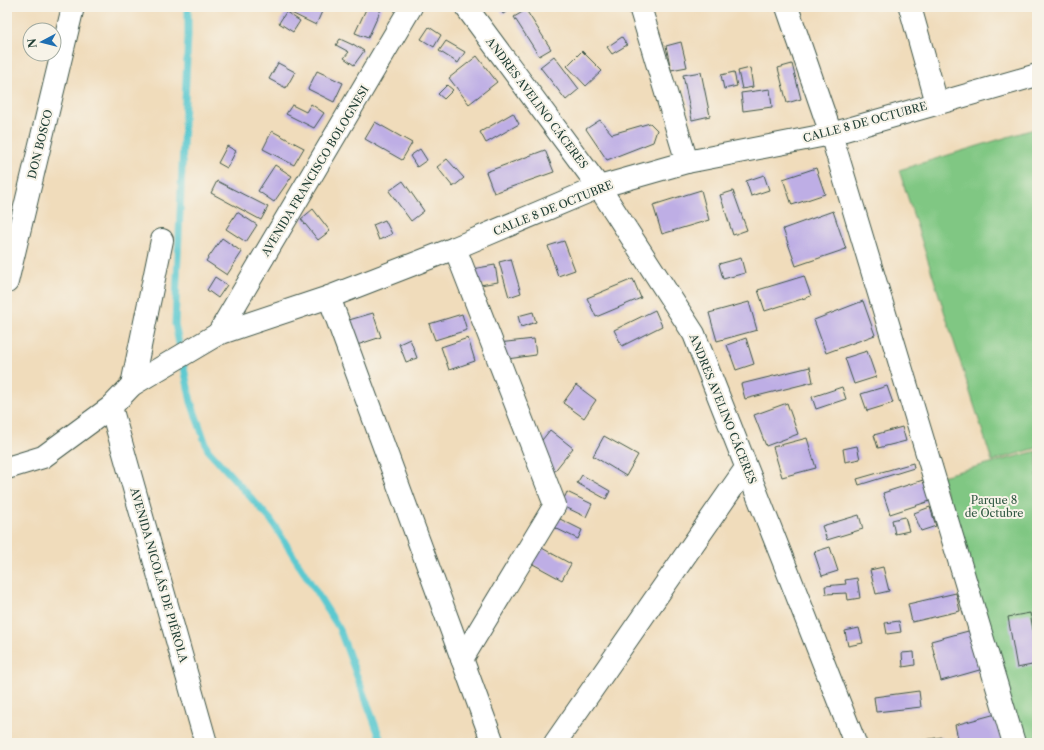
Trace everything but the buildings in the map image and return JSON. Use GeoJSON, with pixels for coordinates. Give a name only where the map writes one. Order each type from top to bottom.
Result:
{"type":"FeatureCollection","features":[{"type":"Feature","properties":{"kind":"street","name":"DON BOSCO"},"geometry":{"type":"LineString","coordinates":[[7,282],[73,7]]}},
{"type":"Feature","properties":{"kind":"street","name":"AVENIDA FRANCISCO BOLOGNESI"},"geometry":{"type":"LineString","coordinates":[[217,335],[411,7]]}},
{"type":"Feature","properties":{"kind":"street","name":"ANDRES AVELINO CÁCERES"},"geometry":{"type":"LineString","coordinates":[[466,7],[599,187],[694,334],[855,743]]}},
{"type":"Feature","properties":{"kind":"street"},"geometry":{"type":"LineString","coordinates":[[640,7],[687,162]]}},
{"type":"Feature","properties":{"kind":"street"},"geometry":{"type":"LineString","coordinates":[[787,7],[831,134],[1014,743]]}},
{"type":"Feature","properties":{"kind":"street"},"geometry":{"type":"LineString","coordinates":[[910,7],[937,103]]}},
{"type":"Feature","properties":{"kind":"street","name":"CALLE 8 DE OCTUBRE"},"geometry":{"type":"LineString","coordinates":[[7,468],[43,457],[111,407],[132,385],[217,335],[329,297],[455,248],[599,187],[687,162],[831,134],[1037,75]]}},
{"type":"Feature","properties":{"kind":"street"},"geometry":{"type":"LineString","coordinates":[[132,385],[162,240]]}},
{"type":"Feature","properties":{"kind":"street"},"geometry":{"type":"LineString","coordinates":[[455,248],[555,505],[462,659]]}},
{"type":"Feature","properties":{"kind":"street"},"geometry":{"type":"LineString","coordinates":[[329,297],[493,743]]}},
{"type":"Feature","properties":{"kind":"street","name":"AVENIDA NICOLÁS DE PIÉROLA"},"geometry":{"type":"LineString","coordinates":[[111,407],[206,743]]}},
{"type":"Feature","properties":{"kind":"street"},"geometry":{"type":"LineString","coordinates":[[555,743],[746,468]]}},
{"type":"Feature","properties":{"kind":"green space"},"geometry":{"type":"Polygon","coordinates":[[[1037,128],[1037,448],[992,461],[899,170],[1037,128]]]}},
{"type":"Feature","properties":{"kind":"green space","name":"Parque 8 de Octubre"},"geometry":{"type":"Polygon","coordinates":[[[1037,451],[1037,743],[1021,743],[941,476],[1037,451]]]}},
{"type":"Feature","properties":{"kind":"waterway"},"geometry":{"type":"LineString","coordinates":[[188,7],[175,324],[191,402],[208,450],[271,520],[339,628],[382,743]]}}]}
